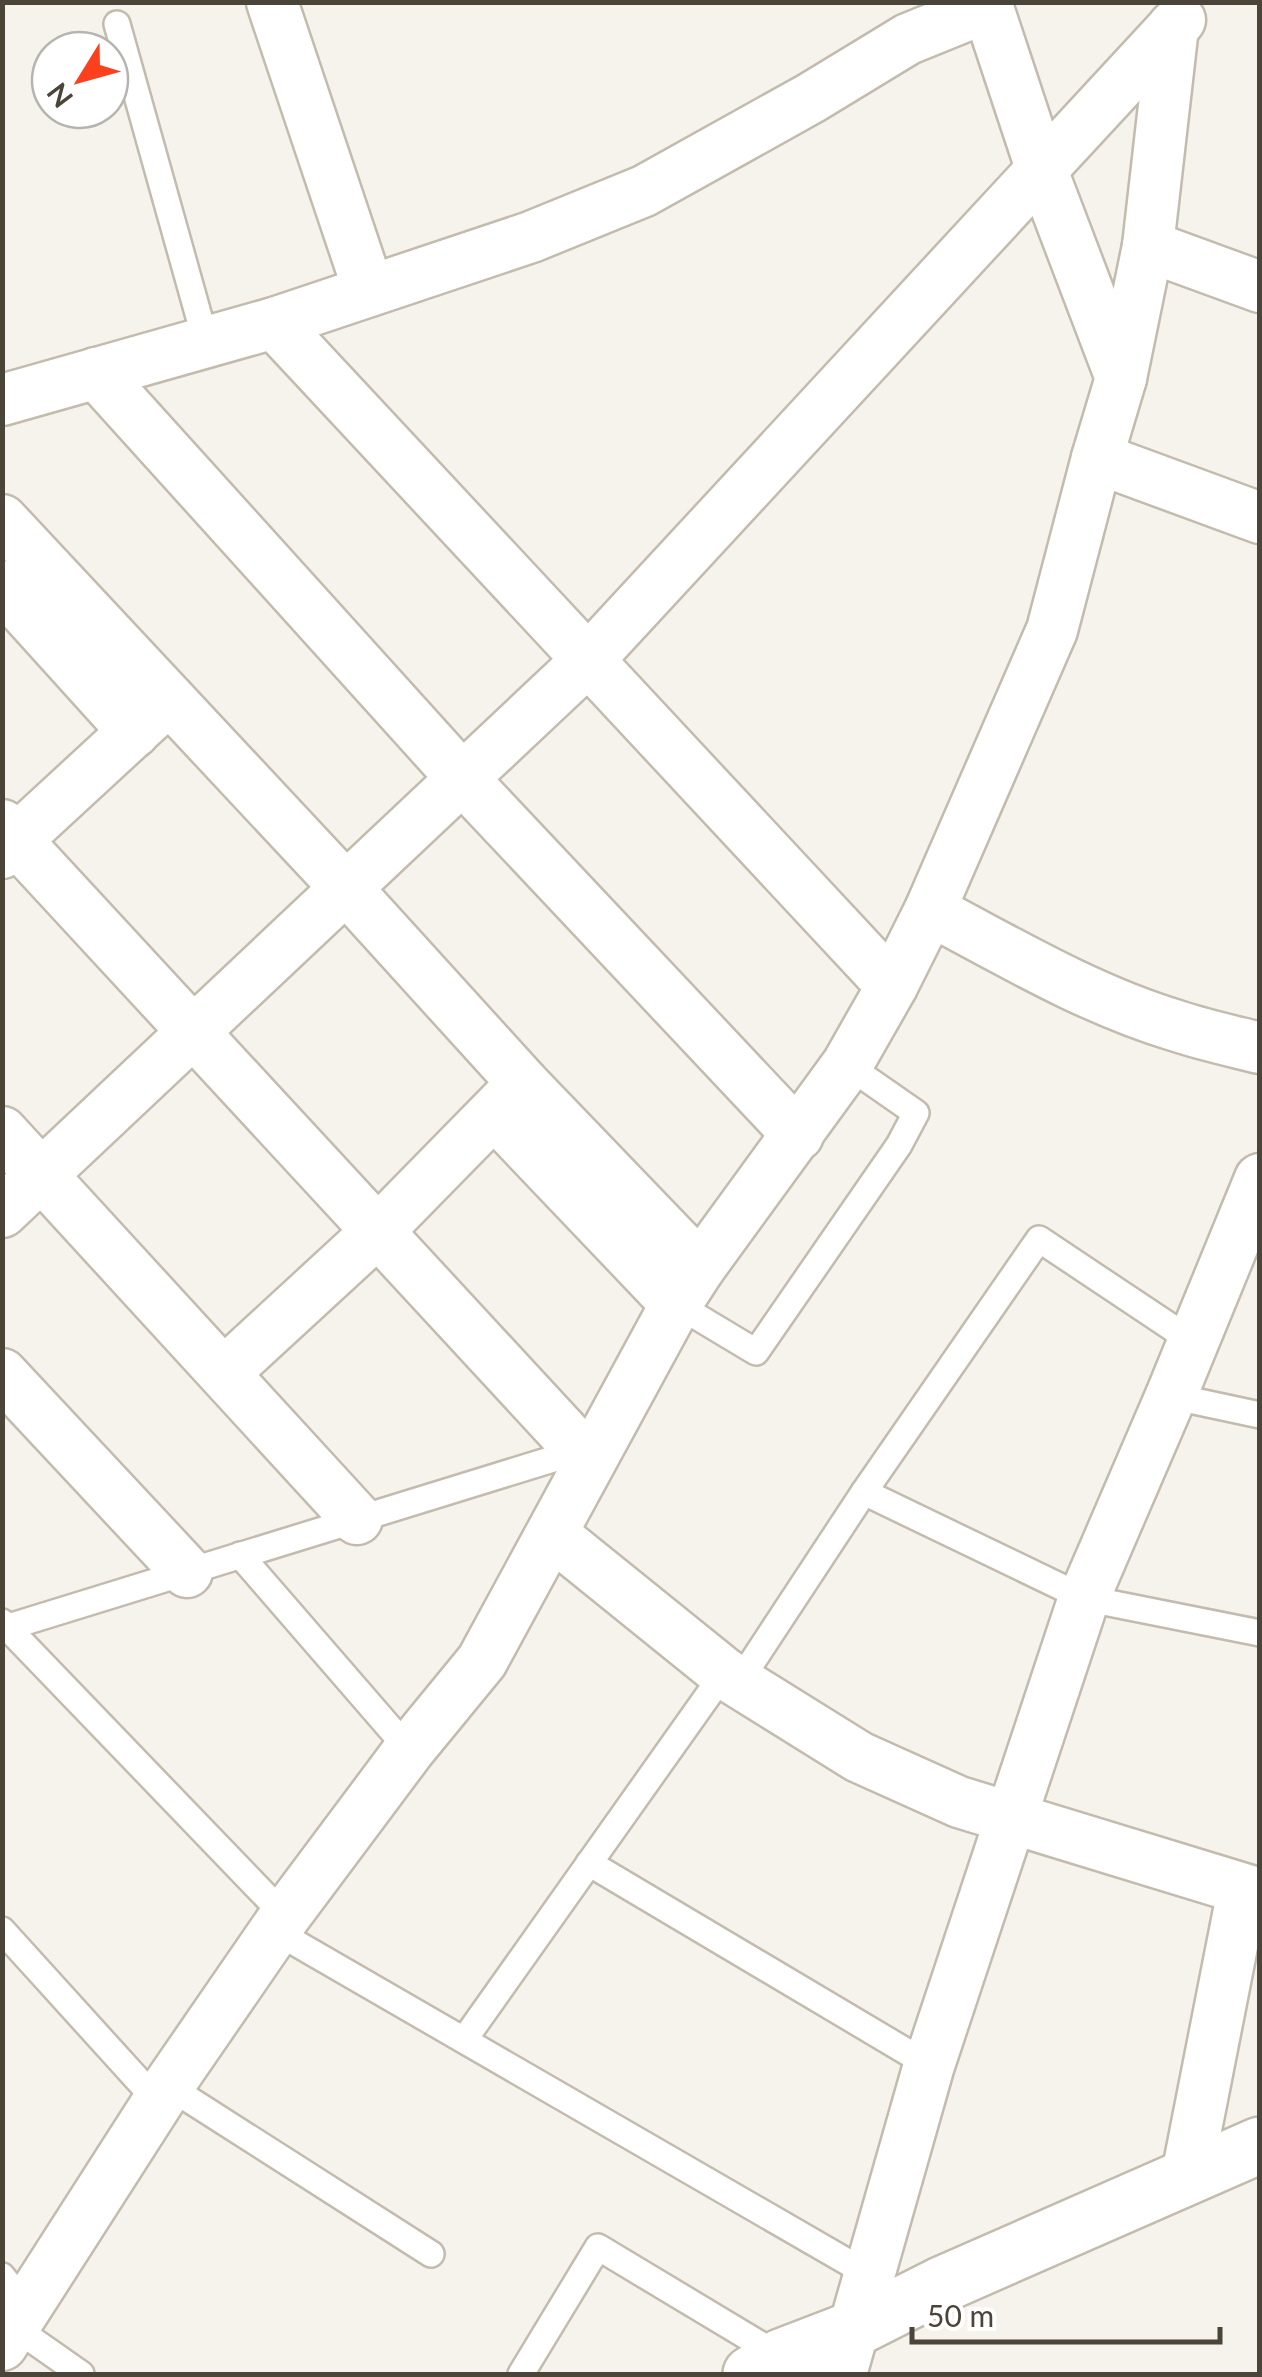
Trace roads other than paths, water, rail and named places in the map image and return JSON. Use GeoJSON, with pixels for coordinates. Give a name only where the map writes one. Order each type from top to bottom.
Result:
{"type":"FeatureCollection","features":[{"type":"Feature","properties":{"kind":"street"},"geometry":{"type":"LineString","coordinates":[[272,2],[369,290]]}},
{"type":"Feature","properties":{"kind":"street"},"geometry":{"type":"LineString","coordinates":[[4,390],[96,374],[274,323],[531,237],[644,191],[908,39],[986,5],[1041,168],[1121,378]]}},
{"type":"Feature","properties":{"kind":"street"},"geometry":{"type":"LineString","coordinates":[[2,1212],[588,660],[1185,15]]}},
{"type":"Feature","properties":{"kind":"street"},"geometry":{"type":"LineString","coordinates":[[12,2314],[280,1924],[409,1750],[482,1661],[552,1534],[585,1456],[688,1286],[847,1065],[892,986],[930,910],[1052,630],[1121,378],[1148,246],[1185,15]]}},
{"type":"Feature","properties":{"kind":"street"},"geometry":{"type":"LineString","coordinates":[[1148,246],[1260,287]]}},
{"type":"Feature","properties":{"kind":"street"},"geometry":{"type":"LineString","coordinates":[[274,323],[892,986]]}},
{"type":"Feature","properties":{"kind":"street"},"geometry":{"type":"LineString","coordinates":[[96,374],[462,778],[798,1135]]}},
{"type":"Feature","properties":{"kind":"street"},"geometry":{"type":"LineString","coordinates":[[1096,458],[1260,518]]}},
{"type":"Feature","properties":{"kind":"street"},"geometry":{"type":"LineString","coordinates":[[2,520],[152,715]]}},
{"type":"Feature","properties":{"kind":"street"},"geometry":{"type":"LineString","coordinates":[[2,586],[346,887],[509,1099],[688,1286]]}},
{"type":"Feature","properties":{"kind":"street"},"geometry":{"type":"LineString","coordinates":[[152,715],[7,839],[193,1031],[585,1456]]}},
{"type":"Feature","properties":{"kind":"street"},"geometry":{"type":"LineString","coordinates":[[930,910],[1038,968],[1112,1002],[1174,1026],[1260,1048]]}},
{"type":"Feature","properties":{"kind":"street"},"geometry":{"type":"LineString","coordinates":[[224,1373],[378,1232],[509,1099]]}},
{"type":"Feature","properties":{"kind":"street"},"geometry":{"type":"LineString","coordinates":[[2,1132],[357,1519]]}},
{"type":"Feature","properties":{"kind":"street"},"geometry":{"type":"LineString","coordinates":[[847,2352],[929,2065],[1084,1598],[1260,1179]]}},
{"type":"Feature","properties":{"kind":"street"},"geometry":{"type":"LineString","coordinates":[[2,1374],[187,1572]]}},
{"type":"Feature","properties":{"kind":"street"},"geometry":{"type":"LineString","coordinates":[[552,1534],[732,1678],[859,1757],[958,1802],[1251,1892],[1187,2175]]}},
{"type":"Feature","properties":{"kind":"street"},"geometry":{"type":"LineString","coordinates":[[766,2366],[847,2352],[942,2285],[1260,2145]]}},
{"type":"Feature","properties":{"kind":"lane"},"geometry":{"type":"LineString","coordinates":[[116,24],[206,342]]}},
{"type":"Feature","properties":{"kind":"lane"},"geometry":{"type":"LineString","coordinates":[[688,1286],[756,1352],[899,1144],[916,1113],[847,1065]]}},
{"type":"Feature","properties":{"kind":"lane"},"geometry":{"type":"LineString","coordinates":[[464,2040],[588,1863],[732,1678],[1039,1240],[1192,1341]]}},
{"type":"Feature","properties":{"kind":"lane"},"geometry":{"type":"LineString","coordinates":[[1170,1396],[1260,1415]]}},
{"type":"Feature","properties":{"kind":"lane"},"geometry":{"type":"LineString","coordinates":[[585,1456],[357,1519],[4,1626],[280,1924],[464,2040],[870,2275]]}},
{"type":"Feature","properties":{"kind":"lane"},"geometry":{"type":"LineString","coordinates":[[864,1492],[1084,1598],[1260,1633]]}},
{"type":"Feature","properties":{"kind":"lane"},"geometry":{"type":"LineString","coordinates":[[240,1555],[409,1750]]}},
{"type":"Feature","properties":{"kind":"lane"},"geometry":{"type":"LineString","coordinates":[[588,1863],[929,2065]]}},
{"type":"Feature","properties":{"kind":"lane"},"geometry":{"type":"LineString","coordinates":[[2,1930],[163,2094],[431,2254]]}},
{"type":"Feature","properties":{"kind":"lane"},"geometry":{"type":"LineString","coordinates":[[521,2374],[598,2247],[766,2366]]}},
{"type":"Feature","properties":{"kind":"lane"},"geometry":{"type":"LineString","coordinates":[[12,2314],[81,2374]]}}]}
